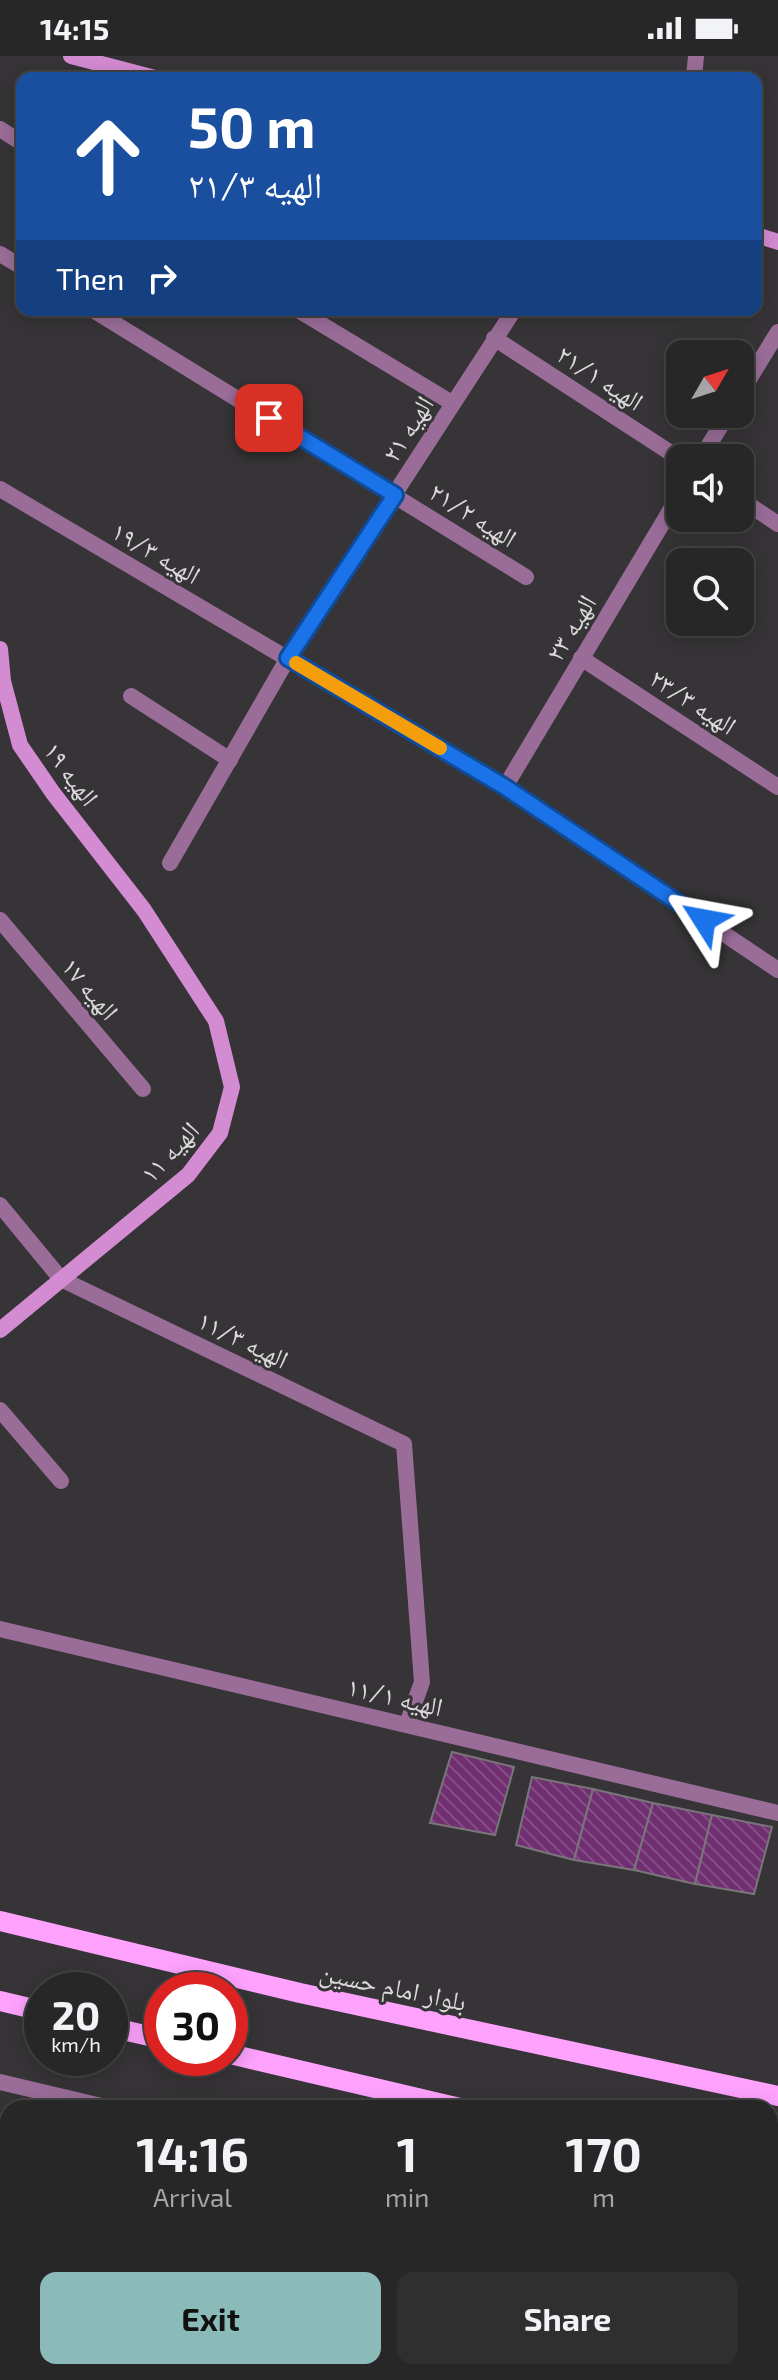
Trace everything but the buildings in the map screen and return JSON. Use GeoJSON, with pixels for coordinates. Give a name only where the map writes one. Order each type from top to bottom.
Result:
{"type":"FeatureCollection","features":[{"type":"Feature","properties":{"kind":"main road","name":"بلوار امام حسین"},"geometry":{"type":"LineString","coordinates":[[0,1921],[300,1993],[778,2096]]}},
{"type":"Feature","properties":{"kind":"main road"},"geometry":{"type":"LineString","coordinates":[[0,2001],[24,2007]]}},
{"type":"Feature","properties":{"kind":"main road"},"geometry":{"type":"LineString","coordinates":[[248,2058],[423,2100]]}},
{"type":"Feature","properties":{"kind":"street"},"geometry":{"type":"LineString","coordinates":[[71,56],[132,72]]}},
{"type":"Feature","properties":{"kind":"street","name":"الهیه ۲۱/۲"},"geometry":{"type":"LineString","coordinates":[[103,316],[526,577]]}},
{"type":"Feature","properties":{"kind":"street"},"geometry":{"type":"LineString","coordinates":[[308,316],[452,403]]}},
{"type":"Feature","properties":{"kind":"street","name":"الهیه ۲۱"},"geometry":{"type":"LineString","coordinates":[[170,863],[288,658],[510,316]]}},
{"type":"Feature","properties":{"kind":"street"},"geometry":{"type":"LineString","coordinates":[[754,371],[778,332]]}},
{"type":"Feature","properties":{"kind":"street","name":"الهیه ۲۱/۱"},"geometry":{"type":"LineString","coordinates":[[494,338],[666,450]]}},
{"type":"Feature","properties":{"kind":"street","name":"الهیه ۱۹/۳"},"geometry":{"type":"LineString","coordinates":[[0,489],[505,787],[778,970]]}},
{"type":"Feature","properties":{"kind":"street"},"geometry":{"type":"LineString","coordinates":[[754,508],[778,524]]}},
{"type":"Feature","properties":{"kind":"street","name":"الهیه ۲۳"},"geometry":{"type":"LineString","coordinates":[[505,787],[666,517]]}},
{"type":"Feature","properties":{"kind":"street","name":"الهیه ۱۹"},"geometry":{"type":"LineString","coordinates":[[0,649],[3,681],[20,745],[53,793],[144,910]]}},
{"type":"Feature","properties":{"kind":"street","name":"الهیه ۲۳/۳"},"geometry":{"type":"LineString","coordinates":[[581,658],[778,787]]}},
{"type":"Feature","properties":{"kind":"street"},"geometry":{"type":"LineString","coordinates":[[131,696],[230,760]]}},
{"type":"Feature","properties":{"kind":"street","name":"الهیه ۱۱"},"geometry":{"type":"LineString","coordinates":[[0,1330],[188,1175],[220,1133],[232,1087],[216,1021],[144,910]]}},
{"type":"Feature","properties":{"kind":"street","name":"الهیه ۱۷"},"geometry":{"type":"LineString","coordinates":[[0,920],[143,1089]]}},
{"type":"Feature","properties":{"kind":"street"},"geometry":{"type":"LineString","coordinates":[[0,1205],[61,1279]]}},
{"type":"Feature","properties":{"kind":"street","name":"الهیه ۱۱/۳"},"geometry":{"type":"LineString","coordinates":[[61,1279],[404,1444],[422,1682],[407,1724]]}},
{"type":"Feature","properties":{"kind":"street"},"geometry":{"type":"LineString","coordinates":[[0,1410],[61,1481]]}},
{"type":"Feature","properties":{"kind":"street","name":"الهیه ۱۱/۱"},"geometry":{"type":"LineString","coordinates":[[0,1629],[778,1813]]}},
{"type":"Feature","properties":{"kind":"street"},"geometry":{"type":"LineString","coordinates":[[0,2082],[76,2100]]}},
{"type":"Feature","properties":{"kind":"slow traffic"},"geometry":{"type":"LineString","coordinates":[[296,663],[440,748]]}},
{"type":"Feature","properties":{"kind":"route"},"geometry":{"type":"LineString","coordinates":[[269,418],[395,495],[288,658],[505,787],[704,920]]}}]}
